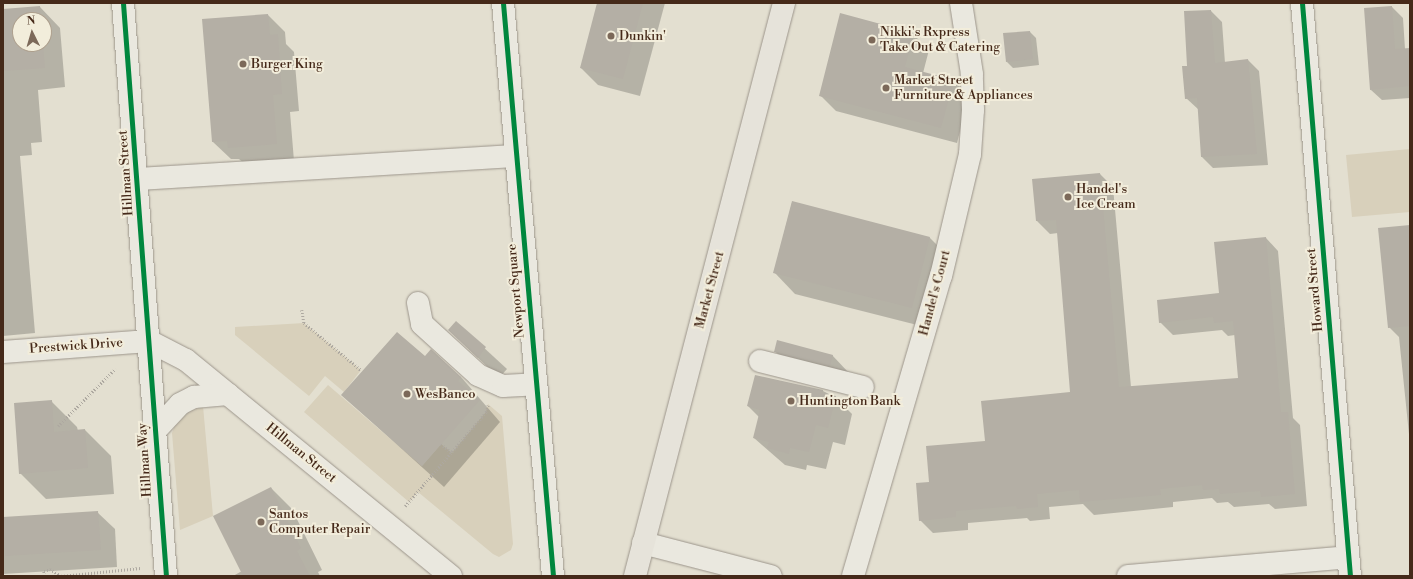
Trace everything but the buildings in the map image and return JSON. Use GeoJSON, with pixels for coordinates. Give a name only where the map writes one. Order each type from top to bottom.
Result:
{"type":"FeatureCollection","features":[{"type":"Feature","properties":{"kind":"main road","name":"Market Street"},"geometry":{"type":"LineString","coordinates":[[635,576],[784,3]]}},
{"type":"Feature","properties":{"kind":"street","name":"Hillman Street"},"geometry":{"type":"LineString","coordinates":[[123,3],[149,341],[186,360],[451,576]]}},
{"type":"Feature","properties":{"kind":"street","name":"Newport Square"},"geometry":{"type":"LineString","coordinates":[[503,3],[515,156],[553,576]]}},
{"type":"Feature","properties":{"kind":"street","name":"Handel's Court"},"geometry":{"type":"LineString","coordinates":[[853,576],[941,276],[970,154],[974,110],[972,74],[961,3]]}},
{"type":"Feature","properties":{"kind":"street","name":"Howard Street"},"geometry":{"type":"LineString","coordinates":[[1302,3],[1349,567]]}},
{"type":"Feature","properties":{"kind":"street"},"geometry":{"type":"LineString","coordinates":[[137,179],[515,156]]}},
{"type":"Feature","properties":{"kind":"street"},"geometry":{"type":"LineString","coordinates":[[418,303],[422,324],[469,368],[503,386],[536,384]]}},
{"type":"Feature","properties":{"kind":"street","name":"Prestwick Drive"},"geometry":{"type":"LineString","coordinates":[[3,352],[149,341]]}},
{"type":"Feature","properties":{"kind":"street","name":"Hillman Way"},"geometry":{"type":"LineString","coordinates":[[149,341],[154,432],[166,571]]}},
{"type":"Feature","properties":{"kind":"street"},"geometry":{"type":"LineString","coordinates":[[760,361],[863,388]]}},
{"type":"Feature","properties":{"kind":"street","name":"Hillman Way"},"geometry":{"type":"LineString","coordinates":[[154,432],[180,404],[194,397],[228,394]]}},
{"type":"Feature","properties":{"kind":"street"},"geometry":{"type":"LineString","coordinates":[[643,543],[771,576]]}},
{"type":"Feature","properties":{"kind":"street"},"geometry":{"type":"LineString","coordinates":[[1128,576],[1349,567]]}},
{"type":"Feature","properties":{"kind":"path"},"geometry":{"type":"LineString","coordinates":[[302,310],[304,323],[361,370]]}},
{"type":"Feature","properties":{"kind":"path"},"geometry":{"type":"LineString","coordinates":[[58,426],[115,368]]}},
{"type":"Feature","properties":{"kind":"path"},"geometry":{"type":"LineString","coordinates":[[389,525],[486,412],[493,382]]}},
{"type":"Feature","properties":{"kind":"path"},"geometry":{"type":"LineString","coordinates":[[441,444],[452,453]]}},
{"type":"Feature","properties":{"kind":"path"},"geometry":{"type":"LineString","coordinates":[[43,576],[44,571],[50,569],[58,575],[166,571]]}},
{"type":"Feature","properties":{"kind":"shaded area"},"geometry":{"type":"Polygon","coordinates":[[[1410,149],[1410,212],[1352,217],[1346,155],[1410,149]]]}},
{"type":"Feature","properties":{"kind":"shaded area"},"geometry":{"type":"Polygon","coordinates":[[[304,323],[361,370],[344,392],[325,376],[309,396],[235,335],[235,327],[304,323]]]}},
{"type":"Feature","properties":{"kind":"shaded area"},"geometry":{"type":"Polygon","coordinates":[[[328,385],[422,466],[441,444],[452,453],[486,412],[488,404],[502,416],[513,544],[511,550],[499,557],[493,554],[418,492],[409,502],[304,412],[328,385]]]}},
{"type":"Feature","properties":{"kind":"shaded area"},"geometry":{"type":"Polygon","coordinates":[[[203,406],[213,516],[180,530],[172,433],[176,422],[185,413],[203,406]]]}},
{"type":"Feature","properties":{"kind":"cycle path"},"geometry":{"type":"LineString","coordinates":[[123,3],[166,576]]}},
{"type":"Feature","properties":{"kind":"cycle path"},"geometry":{"type":"LineString","coordinates":[[503,3],[553,576]]}},
{"type":"Feature","properties":{"kind":"cycle path"},"geometry":{"type":"LineString","coordinates":[[1302,3],[1350,576]]}},
{"type":"Feature","properties":{"kind":"place","name":"Dunkin'"},"geometry":{"type":"Point","coordinates":[611,36]}},
{"type":"Feature","properties":{"kind":"place","name":"Nikki's Rxpress Take Out & Catering"},"geometry":{"type":"Point","coordinates":[872,40]}},
{"type":"Feature","properties":{"kind":"place","name":"Burger King"},"geometry":{"type":"Point","coordinates":[243,64]}},
{"type":"Feature","properties":{"kind":"place","name":"Market Street Furniture & Appliances"},"geometry":{"type":"Point","coordinates":[886,88]}},
{"type":"Feature","properties":{"kind":"place","name":"Handel's Ice Cream"},"geometry":{"type":"Point","coordinates":[1068,197]}},
{"type":"Feature","properties":{"kind":"place","name":"WesBanco"},"geometry":{"type":"Point","coordinates":[407,394]}},
{"type":"Feature","properties":{"kind":"place","name":"Huntington Bank"},"geometry":{"type":"Point","coordinates":[791,401]}},
{"type":"Feature","properties":{"kind":"place","name":"Santos Computer Repair"},"geometry":{"type":"Point","coordinates":[261,522]}}]}
